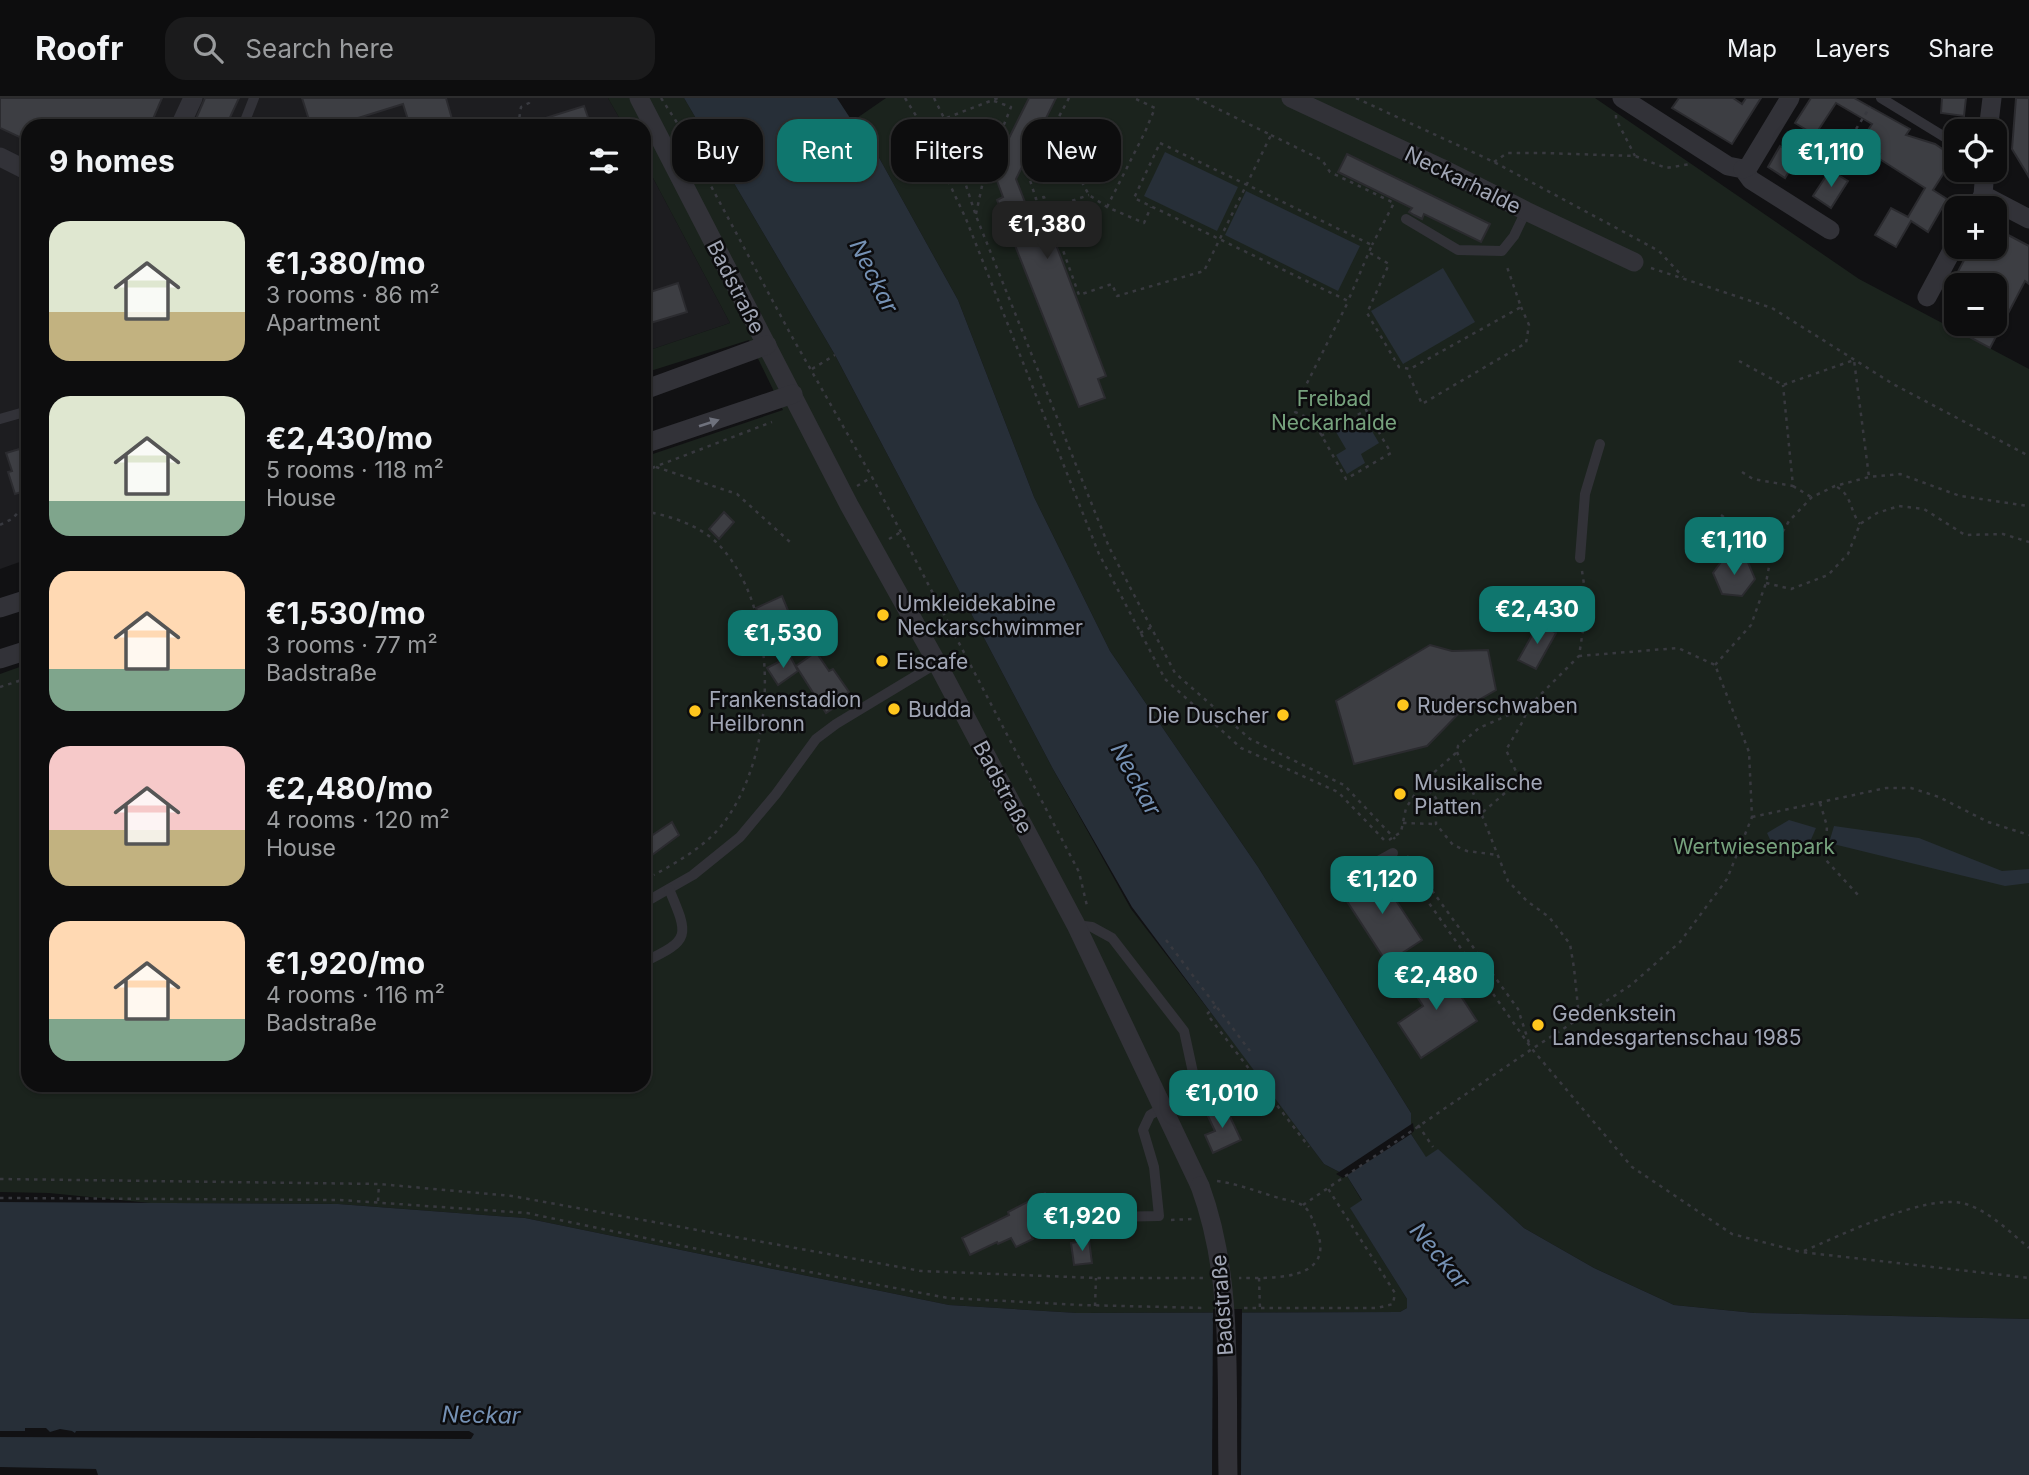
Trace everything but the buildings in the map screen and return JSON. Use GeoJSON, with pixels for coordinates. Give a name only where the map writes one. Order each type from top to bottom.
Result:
{"type":"FeatureCollection","features":[{"type":"Feature","properties":{"kind":"street"},"geometry":{"type":"LineString","coordinates":[[183,119],[193,98]]}},
{"type":"Feature","properties":{"kind":"street","name":"Badstraße"},"geometry":{"type":"LineString","coordinates":[[639,98],[650,119]]}},
{"type":"Feature","properties":{"kind":"street","name":"Neckarhalde"},"geometry":{"type":"LineString","coordinates":[[1291,98],[1634,262]]}},
{"type":"Feature","properties":{"kind":"street"},"geometry":{"type":"LineString","coordinates":[[1623,98],[1734,169],[1743,169],[1749,166],[1790,98]]}},
{"type":"Feature","properties":{"kind":"street"},"geometry":{"type":"LineString","coordinates":[[1989,119],[1992,98]]}},
{"type":"Feature","properties":{"kind":"street","name":"Badstraße"},"geometry":{"type":"LineString","coordinates":[[651,121],[849,505],[1084,926],[1162,1108],[1208,1183],[1223,1272],[1228,1475]]}},
{"type":"Feature","properties":{"kind":"street"},"geometry":{"type":"LineString","coordinates":[[0,157],[21,168]]}},
{"type":"Feature","properties":{"kind":"street"},"geometry":{"type":"LineString","coordinates":[[1743,169],[1751,180],[1830,230]]}},
{"type":"Feature","properties":{"kind":"street"},"geometry":{"type":"LineString","coordinates":[[2007,212],[2029,219]]}},
{"type":"Feature","properties":{"kind":"street"},"geometry":{"type":"LineString","coordinates":[[1927,297],[1947,259]]}},
{"type":"Feature","properties":{"kind":"street"},"geometry":{"type":"LineString","coordinates":[[651,387],[767,345]]}},
{"type":"Feature","properties":{"kind":"street"},"geometry":{"type":"LineString","coordinates":[[651,437],[797,403]]}},
{"type":"Feature","properties":{"kind":"street"},"geometry":{"type":"LineString","coordinates":[[0,608],[21,601]]}},
{"type":"Feature","properties":{"kind":"street"},"geometry":{"type":"LineString","coordinates":[[0,659],[21,652]]}},
{"type":"Feature","properties":{"kind":"lane"},"geometry":{"type":"LineString","coordinates":[[246,119],[254,98]]}},
{"type":"Feature","properties":{"kind":"lane"},"geometry":{"type":"LineString","coordinates":[[1881,98],[1944,137]]}},
{"type":"Feature","properties":{"kind":"lane"},"geometry":{"type":"LineString","coordinates":[[1406,219],[1458,250],[1502,251],[1514,236],[1526,211]]}},
{"type":"Feature","properties":{"kind":"lane"},"geometry":{"type":"LineString","coordinates":[[0,419],[21,413]]}},
{"type":"Feature","properties":{"kind":"lane"},"geometry":{"type":"LineString","coordinates":[[1580,558],[1585,494],[1600,444]]}},
{"type":"Feature","properties":{"kind":"lane"},"geometry":{"type":"LineString","coordinates":[[651,899],[693,875],[740,836],[776,794],[816,738],[937,663]]}},
{"type":"Feature","properties":{"kind":"lane"},"geometry":{"type":"LineString","coordinates":[[1356,874],[1393,853]]}},
{"type":"Feature","properties":{"kind":"lane"},"geometry":{"type":"LineString","coordinates":[[651,959],[677,945],[682,938],[682,920],[669,889]]}},
{"type":"Feature","properties":{"kind":"lane"},"geometry":{"type":"LineString","coordinates":[[1084,926],[1112,938],[1184,1031],[1197,1091],[1202,1100]]}},
{"type":"Feature","properties":{"kind":"lane"},"geometry":{"type":"LineString","coordinates":[[1080,1222],[1111,1217],[1159,1216],[1154,1167],[1143,1130],[1150,1115],[1162,1108]]}},
{"type":"Feature","properties":{"kind":"path"},"geometry":{"type":"LineString","coordinates":[[519,119],[521,107],[529,103],[531,98]]}},
{"type":"Feature","properties":{"kind":"path"},"geometry":{"type":"LineString","coordinates":[[661,98],[957,634],[1079,872],[1084,926]]}},
{"type":"Feature","properties":{"kind":"path"},"geometry":{"type":"LineString","coordinates":[[905,98],[918,119]]}},
{"type":"Feature","properties":{"kind":"path"},"geometry":{"type":"LineString","coordinates":[[934,98],[944,118],[976,216],[1109,547],[1175,673],[1250,739],[1344,785],[1394,837],[1518,1009],[1532,1049]]}},
{"type":"Feature","properties":{"kind":"path"},"geometry":{"type":"LineString","coordinates":[[1057,119],[1069,98]]}},
{"type":"Feature","properties":{"kind":"path"},"geometry":{"type":"LineString","coordinates":[[1107,207],[1155,108],[1133,98]]}},
{"type":"Feature","properties":{"kind":"path"},"geometry":{"type":"LineString","coordinates":[[1196,98],[1322,160],[1330,172],[1394,203],[1295,412],[1313,421],[1321,436],[1346,479],[1391,453],[1366,410],[1321,436]]}},
{"type":"Feature","properties":{"kind":"path"},"geometry":{"type":"LineString","coordinates":[[1356,98],[1494,162],[1659,251],[1685,279]]}},
{"type":"Feature","properties":{"kind":"path"},"geometry":{"type":"LineString","coordinates":[[1623,98],[1616,109],[1616,119],[1635,156]]}},
{"type":"Feature","properties":{"kind":"path"},"geometry":{"type":"LineString","coordinates":[[1856,129],[1876,98]]}},
{"type":"Feature","properties":{"kind":"path"},"geometry":{"type":"LineString","coordinates":[[944,118],[996,99],[1010,107],[985,172],[976,216]]}},
{"type":"Feature","properties":{"kind":"path"},"geometry":{"type":"LineString","coordinates":[[1031,182],[1036,199],[1044,197],[1079,295],[1112,284],[1117,296],[1204,271],[1271,135]]}},
{"type":"Feature","properties":{"kind":"path"},"geometry":{"type":"LineString","coordinates":[[1348,301],[1133,198],[1160,143],[1373,245]]}},
{"type":"Feature","properties":{"kind":"path"},"geometry":{"type":"LineString","coordinates":[[1494,162],[1507,153],[1635,156],[1666,168],[1695,163],[1709,154]]}},
{"type":"Feature","properties":{"kind":"path"},"geometry":{"type":"LineString","coordinates":[[948,182],[1099,554],[1165,679],[1241,748],[1338,792],[1386,842],[1401,832],[1406,808],[1422,783],[1457,752]]}},
{"type":"Feature","properties":{"kind":"path"},"geometry":{"type":"LineString","coordinates":[[1082,182],[1089,195],[1107,207],[1144,223],[1151,207]]}},
{"type":"Feature","properties":{"kind":"path"},"geometry":{"type":"LineString","coordinates":[[1048,209],[1089,195]]}},
{"type":"Feature","properties":{"kind":"path"},"geometry":{"type":"LineString","coordinates":[[965,219],[976,216]]}},
{"type":"Feature","properties":{"kind":"path"},"geometry":{"type":"LineString","coordinates":[[1409,375],[1422,404],[1526,343],[1529,325],[1502,251]]}},
{"type":"Feature","properties":{"kind":"path"},"geometry":{"type":"LineString","coordinates":[[1369,253],[1390,264],[1367,313],[1399,367],[1410,369],[1521,307]]}},
{"type":"Feature","properties":{"kind":"path"},"geometry":{"type":"LineString","coordinates":[[1634,262],[1772,308],[1893,384],[2029,456]]}},
{"type":"Feature","properties":{"kind":"path"},"geometry":{"type":"LineString","coordinates":[[1012,337],[1023,334]]}},
{"type":"Feature","properties":{"kind":"path"},"geometry":{"type":"LineString","coordinates":[[811,369],[835,355]]}},
{"type":"Feature","properties":{"kind":"path"},"geometry":{"type":"LineString","coordinates":[[1739,361],[1783,385],[1854,360]]}},
{"type":"Feature","properties":{"kind":"path"},"geometry":{"type":"LineString","coordinates":[[1854,360],[1869,477]]}},
{"type":"Feature","properties":{"kind":"path"},"geometry":{"type":"LineString","coordinates":[[1783,385],[1793,486]]}},
{"type":"Feature","properties":{"kind":"path"},"geometry":{"type":"LineString","coordinates":[[651,469],[797,403]]}},
{"type":"Feature","properties":{"kind":"path"},"geometry":{"type":"LineString","coordinates":[[1051,436],[1062,432]]}},
{"type":"Feature","properties":{"kind":"path"},"geometry":{"type":"LineString","coordinates":[[656,467],[737,494],[790,542]]}},
{"type":"Feature","properties":{"kind":"path"},"geometry":{"type":"LineString","coordinates":[[1742,472],[1754,479],[1793,486],[1812,497]]}},
{"type":"Feature","properties":{"kind":"path"},"geometry":{"type":"LineString","coordinates":[[1715,665],[1751,625],[1766,583],[1772,550],[1789,521],[1812,497],[1835,486],[1869,477],[1900,474],[1960,496],[2029,506]]}},
{"type":"Feature","properties":{"kind":"path"},"geometry":{"type":"LineString","coordinates":[[1835,486],[1848,495],[1853,516],[1860,524]]}},
{"type":"Feature","properties":{"kind":"path"},"geometry":{"type":"LineString","coordinates":[[1766,583],[1791,589],[1828,575],[1848,554],[1860,524],[1877,513],[1899,506],[1924,509],[1965,535],[2003,534],[2029,542]]}},
{"type":"Feature","properties":{"kind":"path"},"geometry":{"type":"LineString","coordinates":[[0,525],[12,519],[21,509]]}},
{"type":"Feature","properties":{"kind":"path"},"geometry":{"type":"LineString","coordinates":[[651,512],[670,516],[697,529],[718,544],[733,562],[755,614],[764,660],[762,724],[758,751],[748,780],[724,822],[710,838],[654,875]]}},
{"type":"Feature","properties":{"kind":"path"},"geometry":{"type":"LineString","coordinates":[[1721,515],[1772,550]]}},
{"type":"Feature","properties":{"kind":"path"},"geometry":{"type":"LineString","coordinates":[[1579,1018],[1570,944],[1549,917],[1527,901],[1508,881],[1483,812],[1457,752],[1458,746],[1479,728],[1529,706],[1579,656],[1587,604],[1580,558]]}},
{"type":"Feature","properties":{"kind":"path"},"geometry":{"type":"LineString","coordinates":[[1110,575],[1120,568]]}},
{"type":"Feature","properties":{"kind":"path"},"geometry":{"type":"LineString","coordinates":[[1140,633],[1152,627]]}},
{"type":"Feature","properties":{"kind":"path"},"geometry":{"type":"LineString","coordinates":[[1303,1205],[1425,1120],[1631,985],[1679,942],[1727,879],[1752,817],[1749,752],[1715,665],[1678,648],[1627,650],[1579,656]]}},
{"type":"Feature","properties":{"kind":"path"},"geometry":{"type":"LineString","coordinates":[[0,687],[21,680]]}},
{"type":"Feature","properties":{"kind":"path"},"geometry":{"type":"LineString","coordinates":[[1483,812],[1520,780],[1506,750],[1529,706]]}},
{"type":"Feature","properties":{"kind":"path"},"geometry":{"type":"LineString","coordinates":[[1422,783],[1436,798],[1436,824],[1453,845],[1498,855]]}},
{"type":"Feature","properties":{"kind":"path"},"geometry":{"type":"LineString","coordinates":[[1752,817],[1886,788],[1911,788],[1939,797],[1988,822],[2029,835]]}},
{"type":"Feature","properties":{"kind":"path"},"geometry":{"type":"LineString","coordinates":[[1820,803],[1827,826],[1825,859],[1858,895]]}},
{"type":"Feature","properties":{"kind":"path"},"geometry":{"type":"LineString","coordinates":[[1403,823],[1436,824]]}},
{"type":"Feature","properties":{"kind":"path"},"geometry":{"type":"LineString","coordinates":[[1393,853],[1567,1094],[1632,1167],[1732,1234],[1801,1252],[2029,1278]]}},
{"type":"Feature","properties":{"kind":"path"},"geometry":{"type":"LineString","coordinates":[[1166,940],[1250,1051]]}},
{"type":"Feature","properties":{"kind":"path"},"geometry":{"type":"LineString","coordinates":[[1216,1006],[1207,1014],[1309,1147]]}},
{"type":"Feature","properties":{"kind":"path"},"geometry":{"type":"LineString","coordinates":[[1202,1100],[1215,1103],[1234,1097],[1249,1091],[1260,1081]]}},
{"type":"Feature","properties":{"kind":"path"},"geometry":{"type":"LineString","coordinates":[[1418,1125],[1433,1147]]}},
{"type":"Feature","properties":{"kind":"path"},"geometry":{"type":"LineString","coordinates":[[0,1179],[379,1184],[512,1196],[921,1271],[1096,1278],[1205,1278]]}},
{"type":"Feature","properties":{"kind":"path"},"geometry":{"type":"LineString","coordinates":[[1208,1183],[1245,1185],[1303,1205],[1311,1216],[1321,1244],[1319,1260],[1305,1272],[1275,1278],[1232,1278]]}},
{"type":"Feature","properties":{"kind":"path"},"geometry":{"type":"LineString","coordinates":[[378,1202],[379,1184]]}},
{"type":"Feature","properties":{"kind":"path"},"geometry":{"type":"LineString","coordinates":[[1232,1308],[1377,1308],[1394,1304],[1395,1293],[1325,1188]]}},
{"type":"Feature","properties":{"kind":"path"},"geometry":{"type":"LineString","coordinates":[[0,1198],[340,1199],[527,1213],[778,1266],[948,1298],[1095,1306],[1218,1308]]}},
{"type":"Feature","properties":{"kind":"path"},"geometry":{"type":"LineString","coordinates":[[1801,1252],[1886,1216],[1936,1203],[1962,1203],[1985,1214],[2029,1248]]}},
{"type":"Feature","properties":{"kind":"path"},"geometry":{"type":"LineString","coordinates":[[1095,1306],[1096,1278]]}},
{"type":"Feature","properties":{"kind":"path"},"geometry":{"type":"LineString","coordinates":[[1259,1278],[1259,1309]]}},
{"type":"Feature","properties":{"kind":"shaded area"},"geometry":{"type":"Polygon","coordinates":[[[0,98],[608,98],[620,119],[21,119],[21,562],[0,569],[0,98]]]}},
{"type":"Feature","properties":{"kind":"shaded area"},"geometry":{"type":"Polygon","coordinates":[[[651,174],[730,323],[651,350],[651,174]]]}},
{"type":"Feature","properties":{"kind":"green space"},"geometry":{"type":"Polygon","coordinates":[[[608,98],[684,98],[696,119],[672,119],[672,182],[733,182],[835,355],[1053,769],[1131,909],[1324,1164],[1347,1176],[1362,1201],[1351,1209],[1407,1299],[1407,1308],[1400,1312],[1077,1313],[949,1305],[525,1218],[338,1204],[150,1203],[49,1193],[0,1192],[0,674],[21,666],[21,1092],[651,1092],[651,455],[783,410],[749,340],[651,371],[651,350],[730,323],[651,174],[651,119],[620,119],[608,98]]]}},
{"type":"Feature","properties":{"kind":"green space"},"geometry":{"type":"Polygon","coordinates":[[[886,98],[1595,98],[1859,279],[1944,324],[1944,336],[1967,336],[2029,369],[2029,1319],[1754,1313],[1674,1305],[1594,1268],[1524,1228],[1438,1150],[1426,1158],[1411,1134],[1411,1113],[1258,867],[1110,651],[1034,497],[958,300],[893,182],[1008,182],[1008,119],[891,119],[891,179],[877,154],[877,119],[857,118],[886,98]]]}},
{"type":"Feature","properties":{"kind":"water","name":"Neckar"},"geometry":{"type":"Polygon","coordinates":[[[684,98],[837,98],[851,119],[777,119],[777,182],[877,182],[877,154],[958,300],[1034,497],[1110,651],[1258,867],[1411,1113],[1411,1134],[1426,1157],[1438,1149],[1524,1228],[1594,1268],[1674,1305],[1754,1313],[2029,1319],[2029,1475],[98,1475],[96,1469],[0,1467],[0,1437],[471,1439],[474,1434],[469,1431],[75,1433],[60,1429],[50,1432],[46,1428],[0,1431],[0,1202],[338,1204],[525,1218],[949,1305],[1077,1313],[1400,1312],[1407,1308],[1407,1299],[1350,1208],[1362,1200],[1347,1176],[1324,1164],[1132,907],[1053,769],[835,355],[733,182],[763,182],[763,119],[696,119],[684,98]]]}},
{"type":"Feature","properties":{"kind":"water"},"geometry":{"type":"Polygon","coordinates":[[[1165,152],[1238,187],[1217,231],[1144,196],[1165,152]]]}},
{"type":"Feature","properties":{"kind":"water"},"geometry":{"type":"Polygon","coordinates":[[[1246,191],[1360,246],[1338,291],[1225,235],[1246,191]]]}},
{"type":"Feature","properties":{"kind":"water"},"geometry":{"type":"Polygon","coordinates":[[[1443,268],[1475,322],[1403,364],[1371,311],[1443,268]]]}},
{"type":"Feature","properties":{"kind":"water"},"geometry":{"type":"Polygon","coordinates":[[[1363,416],[1379,443],[1361,454],[1365,463],[1347,474],[1336,455],[1346,449],[1336,432],[1363,416]]]}},
{"type":"Feature","properties":{"kind":"water"},"geometry":{"type":"Polygon","coordinates":[[[1789,820],[1816,828],[1807,849],[1789,854],[1774,848],[1767,833],[1789,820]]]}},
{"type":"Feature","properties":{"kind":"water"},"geometry":{"type":"Polygon","coordinates":[[[1834,826],[1919,838],[2002,871],[2029,869],[2029,883],[2005,886],[1829,843],[1834,826]]]}},
{"type":"Feature","properties":{"kind":"pier"},"geometry":{"type":"Polygon","coordinates":[[[1413,1123],[1414,1131],[1411,1134],[1343,1178],[1336,1174],[1413,1123]]]}},
{"type":"Feature","properties":{"kind":"pier"},"geometry":{"type":"Polygon","coordinates":[[[1213,1309],[1242,1309],[1241,1475],[1212,1475],[1213,1309]]]}},
{"type":"Feature","properties":{"kind":"place","name":"Umkleidekabine Neckarschwimmer"},"geometry":{"type":"Point","coordinates":[883,615]}},
{"type":"Feature","properties":{"kind":"place","name":"Eiscafe"},"geometry":{"type":"Point","coordinates":[882,661]}},
{"type":"Feature","properties":{"kind":"place","name":"Ruderschwaben"},"geometry":{"type":"Point","coordinates":[1403,705]}},
{"type":"Feature","properties":{"kind":"place","name":"Budda"},"geometry":{"type":"Point","coordinates":[894,709]}},
{"type":"Feature","properties":{"kind":"place","name":"Frankenstadion Heilbronn"},"geometry":{"type":"Point","coordinates":[695,711]}},
{"type":"Feature","properties":{"kind":"place","name":"Die Duscher"},"geometry":{"type":"Point","coordinates":[1283,715]}},
{"type":"Feature","properties":{"kind":"place","name":"Musikalische Platten"},"geometry":{"type":"Point","coordinates":[1400,794]}},
{"type":"Feature","properties":{"kind":"place","name":"Gedenkstein Landesgartenschau 1985"},"geometry":{"type":"Point","coordinates":[1538,1025]}},
{"type":"Feature","properties":{"kind":"park label","name":"Freibad Neckarhalde"},"geometry":{"type":"Point","coordinates":[1334,410]}},
{"type":"Feature","properties":{"kind":"park label","name":"Wertwiesenpark"},"geometry":{"type":"Point","coordinates":[1754,846]}}]}
